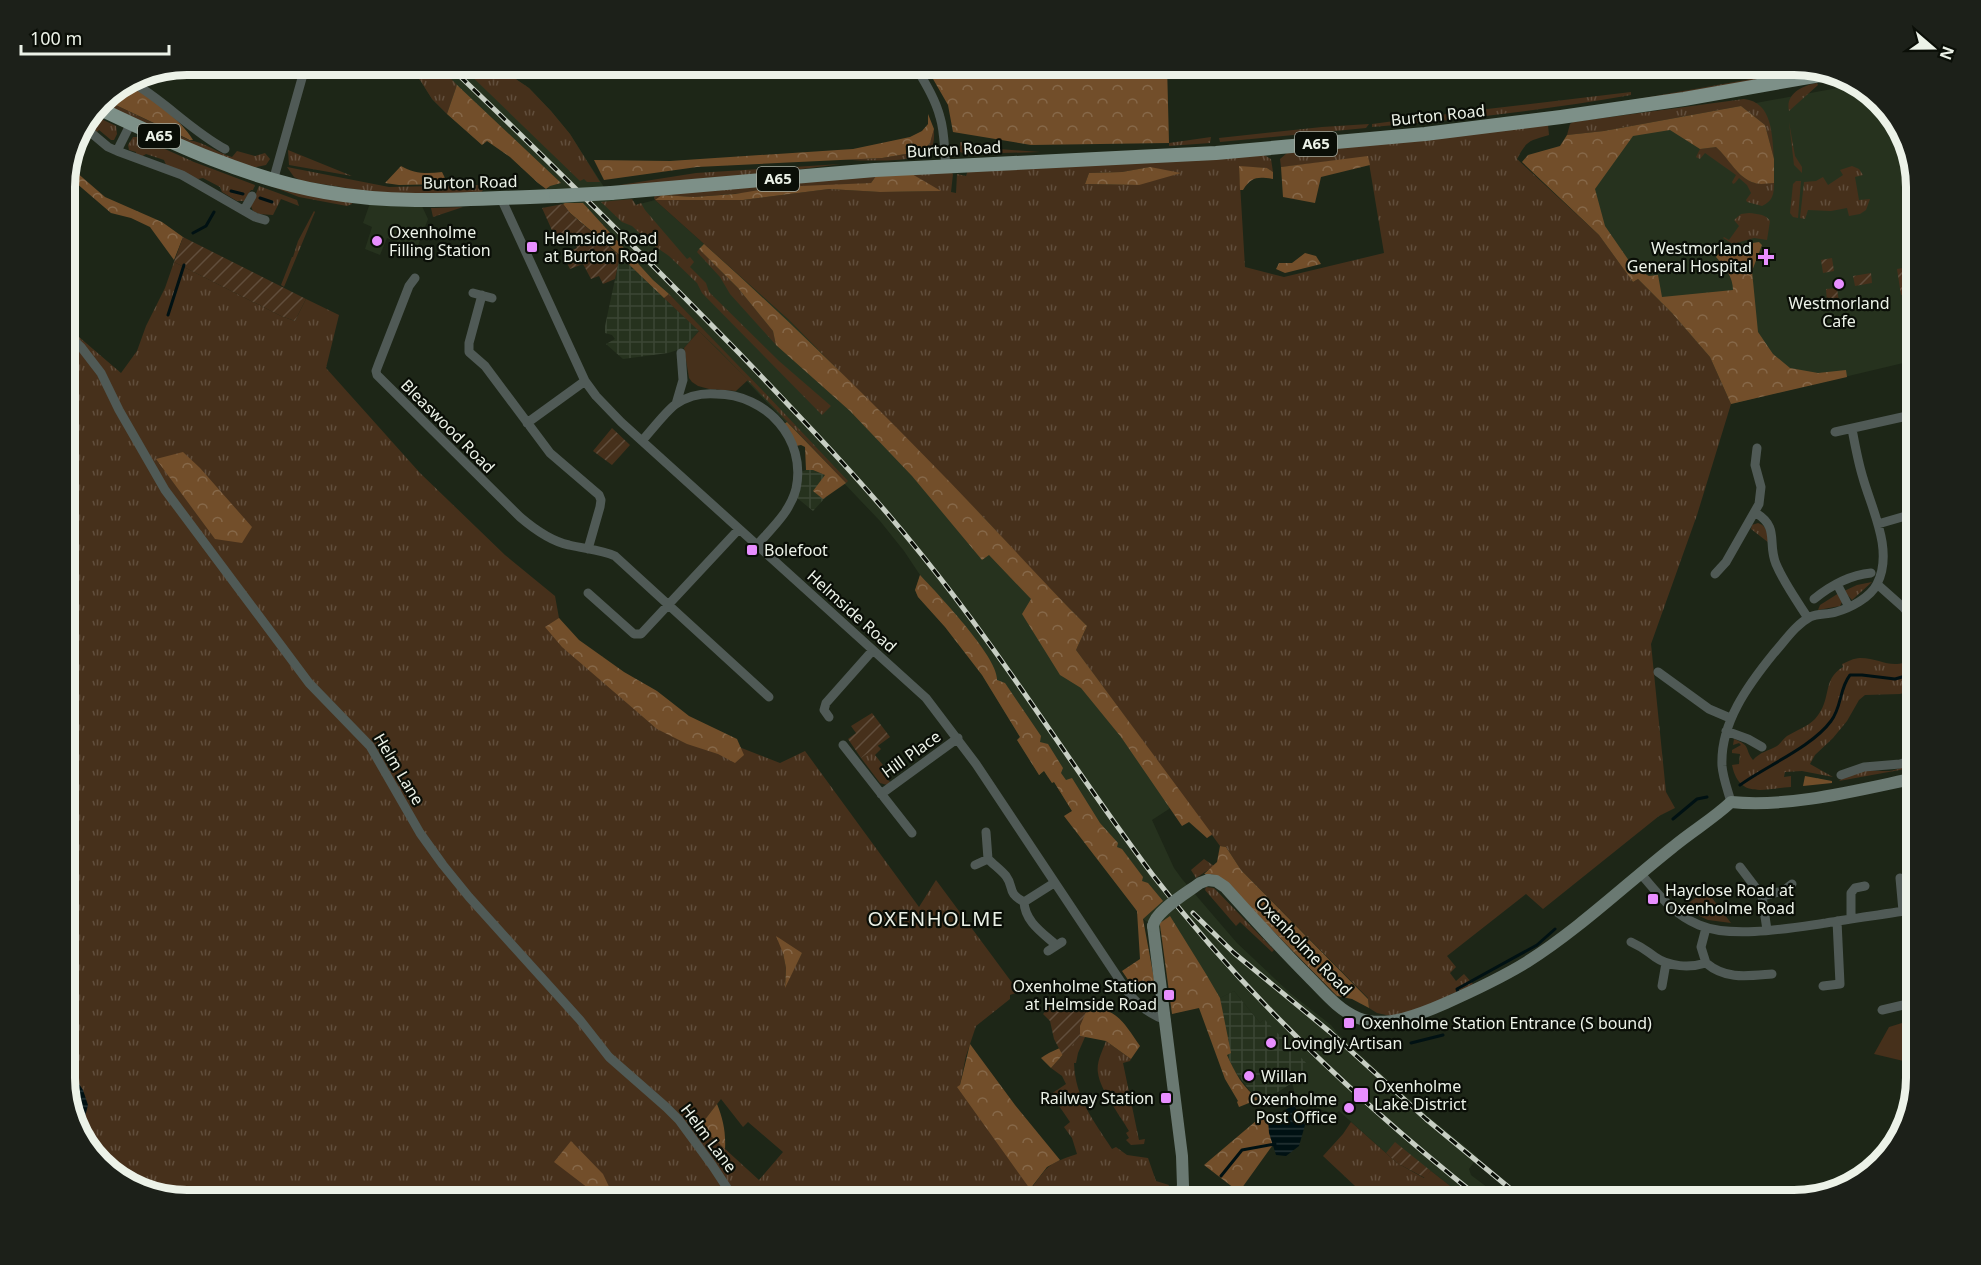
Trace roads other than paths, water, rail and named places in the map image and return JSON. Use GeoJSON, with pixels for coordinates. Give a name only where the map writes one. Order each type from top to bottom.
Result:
{"type":"FeatureCollection","features":[{"type":"Feature","properties":{"kind":"main road","name":"Burton Road"},"geometry":{"type":"LineString","coordinates":[[105,111],[214,160],[273,181],[326,192],[388,199],[427,200],[611,193],[946,166],[1216,153],[1425,134],[1561,117],[1684,99],[1812,77]]}},
{"type":"Feature","properties":{"kind":"main road"},"geometry":{"type":"LineString","coordinates":[[1731,802],[1749,804],[1821,797],[1906,780]]}},
{"type":"Feature","properties":{"kind":"main road","name":"Oxenholme Road"},"geometry":{"type":"LineString","coordinates":[[1182,1190],[1184,1170],[1153,926],[1159,914],[1200,883],[1208,880],[1216,881],[1225,887],[1341,1008],[1358,1018],[1382,1021],[1420,1014],[1512,971],[1541,952],[1731,802]]}},
{"type":"Feature","properties":{"kind":"street"},"geometry":{"type":"LineString","coordinates":[[273,181],[303,75]]}},
{"type":"Feature","properties":{"kind":"street"},"geometry":{"type":"LineString","coordinates":[[920,75],[940,117],[946,166]]}},
{"type":"Feature","properties":{"kind":"street"},"geometry":{"type":"LineString","coordinates":[[139,86],[149,91],[203,137],[225,149]]}},
{"type":"Feature","properties":{"kind":"street"},"geometry":{"type":"LineString","coordinates":[[117,152],[131,123]]}},
{"type":"Feature","properties":{"kind":"street"},"geometry":{"type":"LineString","coordinates":[[90,132],[117,152],[182,176],[265,220]]}},
{"type":"Feature","properties":{"kind":"street"},"geometry":{"type":"LineString","coordinates":[[244,210],[252,196]]}},
{"type":"Feature","properties":{"kind":"street","name":"Helmside Road"},"geometry":{"type":"LineString","coordinates":[[501,198],[585,381],[601,402],[926,698],[958,738],[1134,1001],[1151,1014],[1166,1020]]}},
{"type":"Feature","properties":{"kind":"street","name":"Bleaswood Road"},"geometry":{"type":"LineString","coordinates":[[415,278],[409,286],[377,366],[377,375],[533,529],[564,544],[615,556],[755,691],[769,697]]}},
{"type":"Feature","properties":{"kind":"street"},"geometry":{"type":"LineString","coordinates":[[482,295],[469,343],[469,352],[485,366],[550,453],[595,492],[601,500],[588,549]]}},
{"type":"Feature","properties":{"kind":"street","name":"Helm Lane"},"geometry":{"type":"LineString","coordinates":[[75,341],[101,373],[119,410],[165,490],[309,683],[370,746],[420,833],[443,865],[580,1020],[609,1057],[679,1120],[728,1190]]}},
{"type":"Feature","properties":{"kind":"street"},"geometry":{"type":"LineString","coordinates":[[676,404],[683,380],[681,353]]}},
{"type":"Feature","properties":{"kind":"street"},"geometry":{"type":"LineString","coordinates":[[683,380],[697,395]]}},
{"type":"Feature","properties":{"kind":"street"},"geometry":{"type":"LineString","coordinates":[[527,423],[585,381]]}},
{"type":"Feature","properties":{"kind":"street"},"geometry":{"type":"LineString","coordinates":[[642,441],[676,404],[697,395],[735,395],[763,407],[777,420],[790,438],[798,475],[792,501],[786,512],[757,545]]}},
{"type":"Feature","properties":{"kind":"street"},"geometry":{"type":"LineString","coordinates":[[1835,432],[1906,417]]}},
{"type":"Feature","properties":{"kind":"street"},"geometry":{"type":"LineString","coordinates":[[1731,802],[1722,769],[1726,731],[1746,691],[1786,639],[1808,618],[1849,607],[1868,595],[1877,584],[1883,553],[1882,540],[1863,477],[1852,429]]}},
{"type":"Feature","properties":{"kind":"street"},"geometry":{"type":"LineString","coordinates":[[1715,574],[1726,562],[1756,513],[1762,492],[1755,465],[1757,448]]}},
{"type":"Feature","properties":{"kind":"street"},"geometry":{"type":"LineString","coordinates":[[1756,513],[1771,528],[1775,562],[1808,618]]}},
{"type":"Feature","properties":{"kind":"street"},"geometry":{"type":"LineString","coordinates":[[1878,524],[1906,516]]}},
{"type":"Feature","properties":{"kind":"street"},"geometry":{"type":"LineString","coordinates":[[588,593],[638,636],[739,529]]}},
{"type":"Feature","properties":{"kind":"street"},"geometry":{"type":"LineString","coordinates":[[1814,599],[1837,584],[1871,573]]}},
{"type":"Feature","properties":{"kind":"street"},"geometry":{"type":"LineString","coordinates":[[1837,584],[1849,607]]}},
{"type":"Feature","properties":{"kind":"street"},"geometry":{"type":"LineString","coordinates":[[1877,584],[1906,610]]}},
{"type":"Feature","properties":{"kind":"street"},"geometry":{"type":"LineString","coordinates":[[829,717],[824,710],[826,703],[873,650]]}},
{"type":"Feature","properties":{"kind":"street"},"geometry":{"type":"LineString","coordinates":[[1658,672],[1709,709],[1731,718]]}},
{"type":"Feature","properties":{"kind":"street"},"geometry":{"type":"LineString","coordinates":[[1726,731],[1762,747]]}},
{"type":"Feature","properties":{"kind":"street","name":"Hill Place"},"geometry":{"type":"LineString","coordinates":[[881,794],[958,738]]}},
{"type":"Feature","properties":{"kind":"street","name":"Hill Place"},"geometry":{"type":"LineString","coordinates":[[843,745],[912,833]]}},
{"type":"Feature","properties":{"kind":"street"},"geometry":{"type":"LineString","coordinates":[[1841,775],[1864,767],[1890,766],[1906,762]]}},
{"type":"Feature","properties":{"kind":"street"},"geometry":{"type":"LineString","coordinates":[[986,832],[988,859],[1007,877],[1011,892],[1024,903]]}},
{"type":"Feature","properties":{"kind":"street"},"geometry":{"type":"LineString","coordinates":[[975,865],[988,859]]}},
{"type":"Feature","properties":{"kind":"street"},"geometry":{"type":"LineString","coordinates":[[1740,867],[1762,896],[1767,930]]}},
{"type":"Feature","properties":{"kind":"street"},"geometry":{"type":"LineString","coordinates":[[1641,874],[1674,911],[1706,928],[1734,931],[1767,930],[1906,911]]}},
{"type":"Feature","properties":{"kind":"street"},"geometry":{"type":"LineString","coordinates":[[1900,878],[1903,911]]}},
{"type":"Feature","properties":{"kind":"street"},"geometry":{"type":"LineString","coordinates":[[1024,903],[1054,883]]}},
{"type":"Feature","properties":{"kind":"street"},"geometry":{"type":"LineString","coordinates":[[1762,896],[1783,891],[1792,884]]}},
{"type":"Feature","properties":{"kind":"street"},"geometry":{"type":"LineString","coordinates":[[1851,919],[1851,893],[1855,888],[1865,886]]}},
{"type":"Feature","properties":{"kind":"street"},"geometry":{"type":"LineString","coordinates":[[1024,903],[1024,910],[1028,918],[1055,946]]}},
{"type":"Feature","properties":{"kind":"street"},"geometry":{"type":"LineString","coordinates":[[1823,986],[1840,984],[1837,921]]}},
{"type":"Feature","properties":{"kind":"street"},"geometry":{"type":"LineString","coordinates":[[1706,928],[1701,947],[1706,963],[1714,970],[1735,976],[1773,974]]}},
{"type":"Feature","properties":{"kind":"street"},"geometry":{"type":"LineString","coordinates":[[1631,942],[1646,948],[1654,957],[1666,963],[1697,966],[1706,963]]}},
{"type":"Feature","properties":{"kind":"street"},"geometry":{"type":"LineString","coordinates":[[1662,986],[1666,963]]}},
{"type":"Feature","properties":{"kind":"street"},"geometry":{"type":"LineString","coordinates":[[1882,1010],[1906,1005]]}},
{"type":"Feature","properties":{"kind":"waterway"},"geometry":{"type":"LineString","coordinates":[[231,191],[243,194]]}},
{"type":"Feature","properties":{"kind":"waterway"},"geometry":{"type":"LineString","coordinates":[[260,198],[272,202]]}},
{"type":"Feature","properties":{"kind":"waterway"},"geometry":{"type":"LineString","coordinates":[[193,233],[206,226],[214,212]]}},
{"type":"Feature","properties":{"kind":"waterway"},"geometry":{"type":"LineString","coordinates":[[168,315],[184,265]]}},
{"type":"Feature","properties":{"kind":"waterway"},"geometry":{"type":"LineString","coordinates":[[1740,785],[1801,748],[1823,730],[1835,716],[1846,680],[1850,675],[1895,679],[1906,676]]}},
{"type":"Feature","properties":{"kind":"waterway"},"geometry":{"type":"LineString","coordinates":[[1673,819],[1697,799],[1707,797]]}},
{"type":"Feature","properties":{"kind":"waterway"},"geometry":{"type":"LineString","coordinates":[[1458,992],[1457,989],[1537,945],[1555,929]]}},
{"type":"Feature","properties":{"kind":"waterway"},"geometry":{"type":"LineString","coordinates":[[1411,1043],[1443,1035]]}},
{"type":"Feature","properties":{"kind":"waterway"},"geometry":{"type":"LineString","coordinates":[[1221,1176],[1242,1150],[1275,1144]]}},
{"type":"Feature","properties":{"kind":"railway"},"geometry":{"type":"LineString","coordinates":[[458,75],[703,316],[877,502],[921,554],[981,632],[1152,874],[1227,964],[1307,1048],[1393,1126],[1470,1190]]}},
{"type":"Feature","properties":{"kind":"railway"},"geometry":{"type":"LineString","coordinates":[[1193,913],[1234,953],[1330,1032],[1426,1119],[1512,1190]]}},
{"type":"Feature","properties":{"kind":"place","name":"Oxenholme Filling Station"},"geometry":{"type":"Point","coordinates":[377,241]}},
{"type":"Feature","properties":{"kind":"place","name":"Helmside Road at Burton Road"},"geometry":{"type":"Point","coordinates":[532,247]}},
{"type":"Feature","properties":{"kind":"place","name":"Westmorland General Hospital"},"geometry":{"type":"Point","coordinates":[1766,257]}},
{"type":"Feature","properties":{"kind":"place","name":"Westmorland Cafe"},"geometry":{"type":"Point","coordinates":[1839,284]}},
{"type":"Feature","properties":{"kind":"place","name":"Bolefoot"},"geometry":{"type":"Point","coordinates":[752,550]}},
{"type":"Feature","properties":{"kind":"place","name":"Hayclose Road at Oxenholme Road"},"geometry":{"type":"Point","coordinates":[1653,899]}},
{"type":"Feature","properties":{"kind":"place","name":"Oxenholme Station at Helmside Road"},"geometry":{"type":"Point","coordinates":[1169,995]}},
{"type":"Feature","properties":{"kind":"place","name":"Oxenholme Station Entrance (S bound)"},"geometry":{"type":"Point","coordinates":[1349,1023]}},
{"type":"Feature","properties":{"kind":"place","name":"Lovingly Artisan"},"geometry":{"type":"Point","coordinates":[1271,1043]}},
{"type":"Feature","properties":{"kind":"place","name":"Willan"},"geometry":{"type":"Point","coordinates":[1249,1076]}},
{"type":"Feature","properties":{"kind":"place","name":"Oxenholme Lake District"},"geometry":{"type":"Point","coordinates":[1361,1095]}},
{"type":"Feature","properties":{"kind":"place","name":"Railway Station"},"geometry":{"type":"Point","coordinates":[1166,1098]}},
{"type":"Feature","properties":{"kind":"place","name":"Oxenholme Post Office"},"geometry":{"type":"Point","coordinates":[1349,1108]}},
{"type":"Feature","properties":{"kind":"district","name":"OXENHOLME"},"geometry":{"type":"Point","coordinates":[936,919]}}]}
